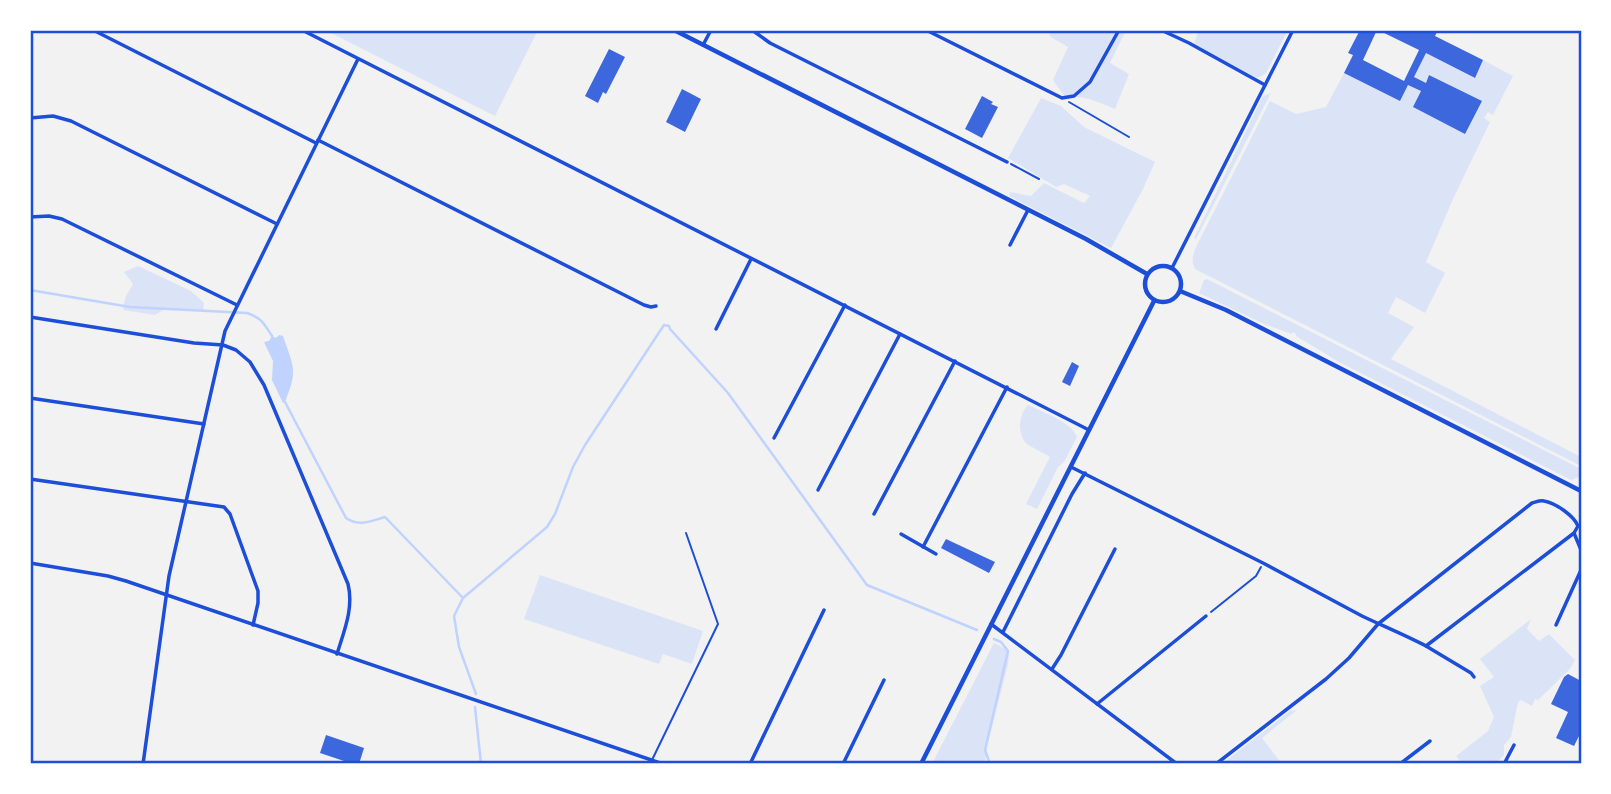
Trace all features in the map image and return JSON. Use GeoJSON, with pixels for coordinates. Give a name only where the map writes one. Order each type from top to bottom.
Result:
{"type":"FeatureCollection","features":[{"type":"Feature","properties":{"kind":"main road"},"geometry":{"type":"LineString","coordinates":[[674,30],[1086,239],[1147,274]]}},
{"type":"Feature","properties":{"kind":"main road"},"geometry":{"type":"LineString","coordinates":[[1161,265],[1171,268],[1179,275],[1180,291],[1169,301],[1154,301],[1145,289],[1147,274],[1161,265]]}},
{"type":"Feature","properties":{"kind":"main road"},"geometry":{"type":"LineString","coordinates":[[1180,291],[1226,310],[1581,491]]}},
{"type":"Feature","properties":{"kind":"main road"},"geometry":{"type":"LineString","coordinates":[[921,764],[1154,301]]}},
{"type":"Feature","properties":{"kind":"street"},"geometry":{"type":"LineString","coordinates":[[93,30],[644,305],[656,306]]}},
{"type":"Feature","properties":{"kind":"street"},"geometry":{"type":"LineString","coordinates":[[302,30],[1089,430]]}},
{"type":"Feature","properties":{"kind":"street"},"geometry":{"type":"LineString","coordinates":[[703,45],[711,30]]}},
{"type":"Feature","properties":{"kind":"street"},"geometry":{"type":"LineString","coordinates":[[752,30],[770,43],[1007,162]]}},
{"type":"Feature","properties":{"kind":"street"},"geometry":{"type":"LineString","coordinates":[[926,30],[1062,98],[1074,96],[1090,82],[1119,30]]}},
{"type":"Feature","properties":{"kind":"street"},"geometry":{"type":"LineString","coordinates":[[1161,30],[1265,85]]}},
{"type":"Feature","properties":{"kind":"street"},"geometry":{"type":"LineString","coordinates":[[1171,268],[1293,30]]}},
{"type":"Feature","properties":{"kind":"street"},"geometry":{"type":"LineString","coordinates":[[143,764],[166,594],[225,331],[358,59]]}},
{"type":"Feature","properties":{"kind":"street"},"geometry":{"type":"LineString","coordinates":[[30,118],[52,116],[71,121],[277,224]]}},
{"type":"Feature","properties":{"kind":"street"},"geometry":{"type":"LineString","coordinates":[[1010,245],[1028,210]]}},
{"type":"Feature","properties":{"kind":"street"},"geometry":{"type":"LineString","coordinates":[[30,217],[49,216],[62,219],[236,307]]}},
{"type":"Feature","properties":{"kind":"street"},"geometry":{"type":"LineString","coordinates":[[716,329],[752,258]]}},
{"type":"Feature","properties":{"kind":"street"},"geometry":{"type":"LineString","coordinates":[[774,438],[845,305]]}},
{"type":"Feature","properties":{"kind":"street"},"geometry":{"type":"LineString","coordinates":[[30,317],[194,343],[223,345],[236,350],[250,362],[260,378],[348,584],[350,606],[337,653]]}},
{"type":"Feature","properties":{"kind":"street"},"geometry":{"type":"LineString","coordinates":[[818,490],[900,334]]}},
{"type":"Feature","properties":{"kind":"street"},"geometry":{"type":"LineString","coordinates":[[874,514],[955,361]]}},
{"type":"Feature","properties":{"kind":"street"},"geometry":{"type":"LineString","coordinates":[[923,547],[1007,387]]}},
{"type":"Feature","properties":{"kind":"street"},"geometry":{"type":"LineString","coordinates":[[30,398],[204,424]]}},
{"type":"Feature","properties":{"kind":"street"},"geometry":{"type":"LineString","coordinates":[[1071,467],[1426,646],[1474,677]]}},
{"type":"Feature","properties":{"kind":"street"},"geometry":{"type":"LineString","coordinates":[[1003,632],[1085,473]]}},
{"type":"Feature","properties":{"kind":"street"},"geometry":{"type":"LineString","coordinates":[[30,479],[228,509],[258,591],[253,625]]}},
{"type":"Feature","properties":{"kind":"street"},"geometry":{"type":"LineString","coordinates":[[1216,764],[1326,678],[1349,658],[1378,624],[1532,503],[1543,501],[1567,512],[1578,524],[1574,533],[1426,646]]}},
{"type":"Feature","properties":{"kind":"street"},"geometry":{"type":"LineString","coordinates":[[1574,533],[1581,550]]}},
{"type":"Feature","properties":{"kind":"street"},"geometry":{"type":"LineString","coordinates":[[901,534],[936,554]]}},
{"type":"Feature","properties":{"kind":"street"},"geometry":{"type":"LineString","coordinates":[[1052,669],[1115,549]]}},
{"type":"Feature","properties":{"kind":"street"},"geometry":{"type":"LineString","coordinates":[[30,563],[108,576],[166,594],[663,764]]}},
{"type":"Feature","properties":{"kind":"street"},"geometry":{"type":"LineString","coordinates":[[1556,625],[1581,570]]}},
{"type":"Feature","properties":{"kind":"street"},"geometry":{"type":"LineString","coordinates":[[750,764],[824,610]]}},
{"type":"Feature","properties":{"kind":"street"},"geometry":{"type":"LineString","coordinates":[[1097,704],[1206,615]]}},
{"type":"Feature","properties":{"kind":"street"},"geometry":{"type":"LineString","coordinates":[[991,624],[1177,764]]}},
{"type":"Feature","properties":{"kind":"street"},"geometry":{"type":"LineString","coordinates":[[843,764],[884,680]]}},
{"type":"Feature","properties":{"kind":"street"},"geometry":{"type":"LineString","coordinates":[[1400,764],[1430,741]]}},
{"type":"Feature","properties":{"kind":"street"},"geometry":{"type":"LineString","coordinates":[[1504,764],[1514,745]]}},
{"type":"Feature","properties":{"kind":"lane"},"geometry":{"type":"LineString","coordinates":[[652,760],[718,624],[686,533]]}},
{"type":"Feature","properties":{"kind":"path"},"geometry":{"type":"LineString","coordinates":[[1062,98],[1129,137]]}},
{"type":"Feature","properties":{"kind":"path"},"geometry":{"type":"LineString","coordinates":[[1007,162],[1039,179]]}},
{"type":"Feature","properties":{"kind":"path"},"geometry":{"type":"LineString","coordinates":[[1206,615],[1256,576],[1263,563]]}},
{"type":"Feature","properties":{"kind":"shaded area"},"geometry":{"type":"Polygon","coordinates":[[[325,30],[538,30],[495,116],[325,30]]]}},
{"type":"Feature","properties":{"kind":"shaded area"},"geometry":{"type":"Polygon","coordinates":[[[1052,30],[1126,30],[1110,63],[1129,74],[1115,109],[1085,98],[1065,97],[1053,80],[1068,47],[1049,36],[1052,30]]]}},
{"type":"Feature","properties":{"kind":"shaded area"},"geometry":{"type":"Polygon","coordinates":[[[1199,30],[1288,30],[1266,73],[1255,77],[1196,45],[1194,43],[1199,30]]]}},
{"type":"Feature","properties":{"kind":"shaded area"},"geometry":{"type":"Polygon","coordinates":[[[1426,53],[1474,78],[1483,60],[1513,76],[1493,115],[1488,112],[1484,118],[1490,122],[1426,262],[1445,273],[1425,313],[1396,297],[1388,313],[1414,327],[1391,359],[1581,457],[1581,466],[1195,269],[1193,256],[1197,246],[1270,101],[1296,114],[1326,107],[1344,73],[1400,101],[1408,85],[1421,91],[1414,108],[1465,133],[1481,101],[1430,75],[1426,83],[1414,77],[1426,53]]]}},
{"type":"Feature","properties":{"kind":"shaded area"},"geometry":{"type":"Polygon","coordinates":[[[1271,93],[1196,239],[1194,238],[1263,96],[1271,93]]]}},
{"type":"Feature","properties":{"kind":"shaded area"},"geometry":{"type":"Polygon","coordinates":[[[1041,98],[1061,106],[1084,127],[1155,162],[1111,248],[1009,196],[1010,192],[1031,196],[1044,183],[1084,203],[1090,196],[1064,184],[1056,187],[1008,158],[1041,98]]]}},
{"type":"Feature","properties":{"kind":"shaded area"},"geometry":{"type":"Polygon","coordinates":[[[138,266],[191,291],[204,303],[203,311],[165,309],[155,315],[123,310],[125,298],[133,284],[124,272],[138,266]]]}},
{"type":"Feature","properties":{"kind":"shaded area"},"geometry":{"type":"Polygon","coordinates":[[[1207,279],[1581,469],[1581,476],[1571,480],[1339,362],[1293,332],[1292,334],[1264,324],[1199,293],[1204,280],[1207,279]]]}},
{"type":"Feature","properties":{"kind":"shaded area"},"geometry":{"type":"Polygon","coordinates":[[[1028,405],[1063,422],[1077,437],[1037,509],[1026,504],[1050,457],[1022,438],[1020,423],[1028,405]]]}},
{"type":"Feature","properties":{"kind":"shaded area"},"geometry":{"type":"Polygon","coordinates":[[[540,575],[703,631],[692,664],[663,654],[659,664],[524,619],[540,575]]]}},
{"type":"Feature","properties":{"kind":"shaded area"},"geometry":{"type":"Polygon","coordinates":[[[1531,619],[1527,629],[1539,641],[1549,634],[1575,660],[1570,669],[1538,700],[1535,699],[1532,706],[1521,700],[1518,702],[1511,737],[1504,745],[1504,755],[1495,764],[1463,764],[1456,756],[1488,731],[1494,717],[1480,686],[1494,677],[1480,659],[1531,619]]]}},
{"type":"Feature","properties":{"kind":"shaded area"},"geometry":{"type":"Polygon","coordinates":[[[994,643],[1009,652],[988,743],[986,764],[932,764],[994,643]]]}},
{"type":"Feature","properties":{"kind":"shaded area"},"geometry":{"type":"Polygon","coordinates":[[[1297,710],[1262,738],[1282,764],[1222,764],[1290,711],[1297,710]]]}},
{"type":"Feature","properties":{"kind":"water"},"geometry":{"type":"Polygon","coordinates":[[[279,335],[283,336],[293,369],[292,383],[283,403],[272,380],[273,361],[264,342],[279,335]]]}},
{"type":"Feature","properties":{"kind":"building"},"geometry":{"type":"Polygon","coordinates":[[[1360,30],[1377,30],[1363,60],[1404,81],[1419,50],[1378,30],[1438,30],[1435,36],[1483,60],[1475,78],[1426,53],[1414,77],[1426,83],[1429,75],[1482,101],[1465,134],[1413,107],[1421,91],[1408,85],[1400,101],[1344,73],[1353,55],[1348,53],[1360,30]]]}},
{"type":"Feature","properties":{"kind":"building"},"geometry":{"type":"Polygon","coordinates":[[[609,49],[625,57],[606,94],[603,92],[598,103],[585,96],[609,49]]]}},
{"type":"Feature","properties":{"kind":"building"},"geometry":{"type":"Polygon","coordinates":[[[682,89],[701,99],[685,132],[666,122],[682,89]]]}},
{"type":"Feature","properties":{"kind":"building"},"geometry":{"type":"Polygon","coordinates":[[[982,96],[998,107],[982,138],[965,129],[982,96]]]}},
{"type":"Feature","properties":{"kind":"building"},"geometry":{"type":"Polygon","coordinates":[[[1072,362],[1079,366],[1070,386],[1062,382],[1072,362]]]}},
{"type":"Feature","properties":{"kind":"building"},"geometry":{"type":"Polygon","coordinates":[[[946,539],[995,562],[989,573],[941,548],[946,539]]]}},
{"type":"Feature","properties":{"kind":"building"},"geometry":{"type":"Polygon","coordinates":[[[1568,674],[1581,681],[1581,732],[1574,746],[1556,738],[1568,712],[1551,704],[1568,674]]]}},
{"type":"Feature","properties":{"kind":"building"},"geometry":{"type":"Polygon","coordinates":[[[326,735],[364,748],[359,764],[320,753],[326,735]]]}},
{"type":"Feature","properties":{"kind":"waterway"},"geometry":{"type":"LineString","coordinates":[[30,290],[130,307],[247,313],[259,319],[272,336]]}},
{"type":"Feature","properties":{"kind":"waterway"},"geometry":{"type":"LineString","coordinates":[[285,402],[346,518],[360,523],[385,517],[463,598],[547,527],[585,445],[664,325],[669,326],[728,393],[867,585],[977,630]]}},
{"type":"Feature","properties":{"kind":"waterway"},"geometry":{"type":"LineString","coordinates":[[463,598],[454,616],[459,647],[476,694]]}},
{"type":"Feature","properties":{"kind":"waterway"},"geometry":{"type":"LineString","coordinates":[[990,764],[985,750],[1008,651],[1001,642],[994,639]]}},
{"type":"Feature","properties":{"kind":"waterway"},"geometry":{"type":"LineString","coordinates":[[475,707],[481,764]]}}]}
